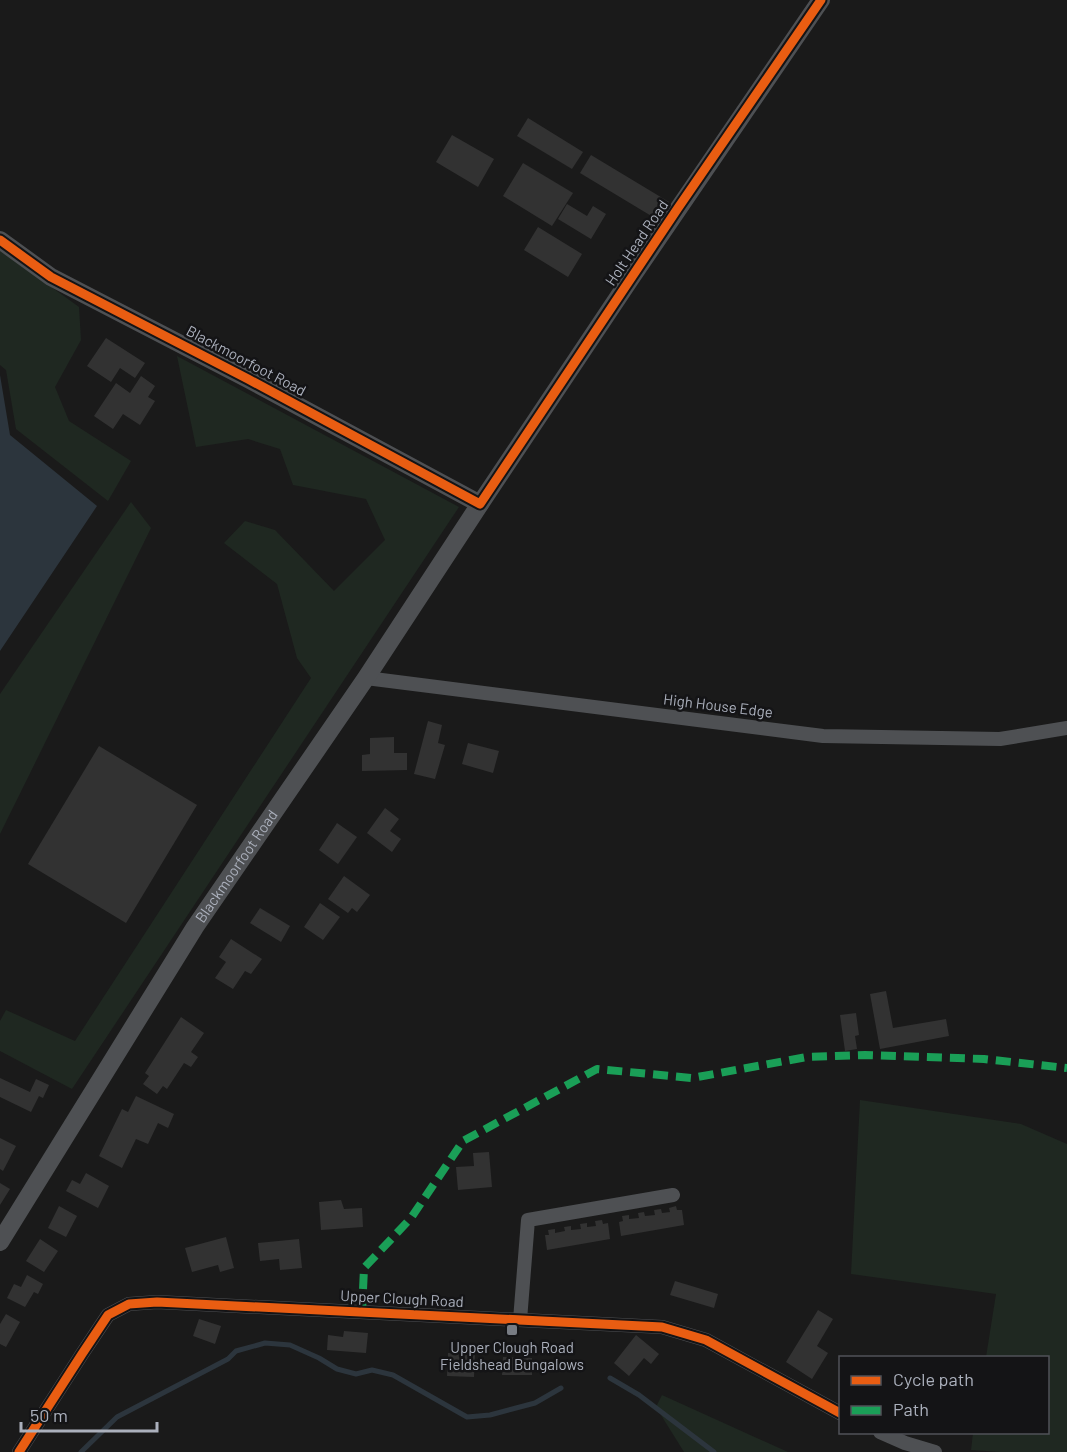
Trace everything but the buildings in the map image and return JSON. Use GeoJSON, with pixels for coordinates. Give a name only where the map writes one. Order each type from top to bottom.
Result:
{"type":"FeatureCollection","features":[{"type":"Feature","properties":{"kind":"street","name":"Holt Head Road"},"geometry":{"type":"LineString","coordinates":[[480,504],[678,208],[821,0]]}},
{"type":"Feature","properties":{"kind":"street","name":"Blackmoorfoot Road"},"geometry":{"type":"LineString","coordinates":[[0,240],[51,277],[248,379],[480,504],[366,678],[195,927],[0,1242]]}},
{"type":"Feature","properties":{"kind":"street","name":"High House Edge"},"geometry":{"type":"LineString","coordinates":[[366,678],[823,736],[1000,739],[1067,728]]}},
{"type":"Feature","properties":{"kind":"street"},"geometry":{"type":"LineString","coordinates":[[520,1320],[528,1220],[673,1195]]}},
{"type":"Feature","properties":{"kind":"street","name":"Upper Clough Road"},"geometry":{"type":"LineString","coordinates":[[19,1452],[108,1315],[129,1304],[158,1302],[662,1327],[706,1340],[839,1412]]}},
{"type":"Feature","properties":{"kind":"street"},"geometry":{"type":"LineString","coordinates":[[885,1434],[935,1452]]}},
{"type":"Feature","properties":{"kind":"shaded area"},"geometry":{"type":"Polygon","coordinates":[[[0,250],[79,307],[81,340],[55,387],[69,421],[131,461],[108,501],[16,429],[6,370],[0,365],[0,250]]]}},
{"type":"Feature","properties":{"kind":"shaded area"},"geometry":{"type":"Polygon","coordinates":[[[177,356],[459,507],[72,1089],[0,1051],[0,1021],[6,1010],[75,1041],[311,678],[297,658],[277,584],[224,543],[245,521],[275,530],[334,591],[385,540],[366,499],[293,485],[280,449],[248,439],[196,447],[177,356]]]}},
{"type":"Feature","properties":{"kind":"shaded area"},"geometry":{"type":"Polygon","coordinates":[[[0,375],[10,435],[97,506],[0,651],[0,375]]]}},
{"type":"Feature","properties":{"kind":"shaded area"},"geometry":{"type":"Polygon","coordinates":[[[131,502],[151,528],[0,834],[0,694],[131,502]]]}},
{"type":"Feature","properties":{"kind":"shaded area"},"geometry":{"type":"Polygon","coordinates":[[[860,1100],[1021,1124],[1067,1144],[1067,1452],[971,1450],[973,1434],[1049,1434],[1049,1356],[986,1356],[996,1294],[851,1274],[860,1100]]]}},
{"type":"Feature","properties":{"kind":"shaded area"},"geometry":{"type":"Polygon","coordinates":[[[662,1395],[788,1452],[684,1452],[656,1407],[662,1395]]]}},
{"type":"Feature","properties":{"kind":"waterway"},"geometry":{"type":"LineString","coordinates":[[81,1452],[117,1417],[228,1359],[236,1351],[265,1343],[290,1345],[337,1369],[356,1374],[372,1370],[393,1375],[467,1417],[490,1415],[535,1403],[561,1388]]}},
{"type":"Feature","properties":{"kind":"waterway"},"geometry":{"type":"LineString","coordinates":[[610,1378],[639,1395],[714,1452]]}},
{"type":"Feature","properties":{"kind":"marked path"},"geometry":{"type":"LineString","coordinates":[[362,1312],[364,1268],[411,1218],[463,1141],[597,1069],[692,1078],[807,1057],[865,1055],[984,1059],[1067,1068]]}},
{"type":"Feature","properties":{"kind":"cycle path"},"geometry":{"type":"LineString","coordinates":[[0,240],[51,277],[248,379],[480,504],[678,208],[821,0]]}},
{"type":"Feature","properties":{"kind":"cycle path"},"geometry":{"type":"LineString","coordinates":[[19,1452],[108,1315],[129,1304],[157,1302],[662,1327],[706,1340],[839,1412]]}},
{"type":"Feature","properties":{"kind":"place","name":"Upper Clough Road Fieldshead Bungalows"},"geometry":{"type":"Point","coordinates":[512,1330]}}]}
